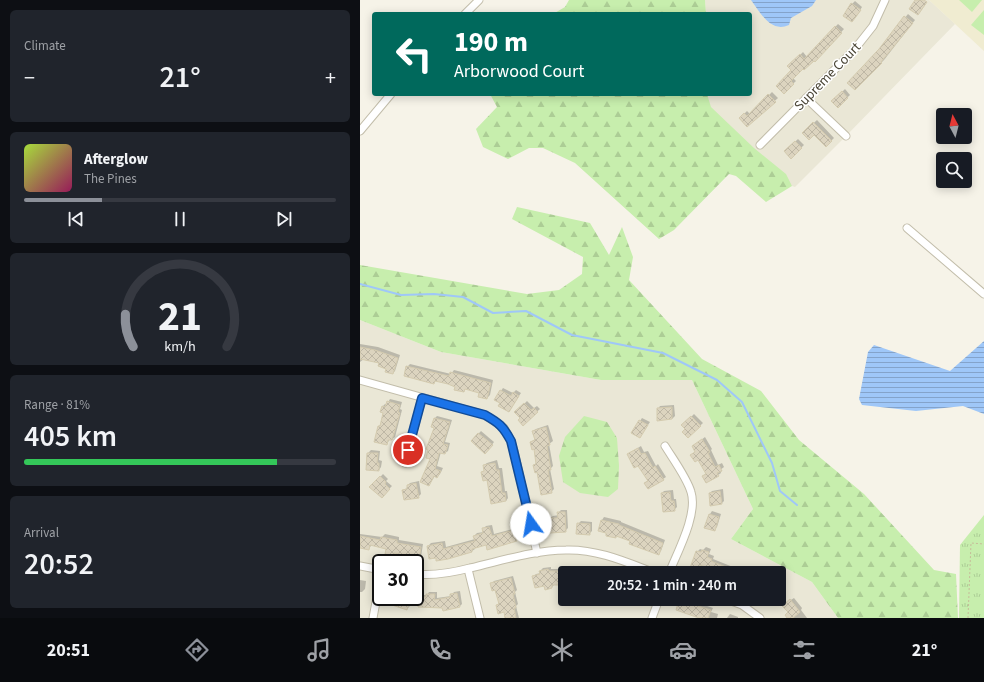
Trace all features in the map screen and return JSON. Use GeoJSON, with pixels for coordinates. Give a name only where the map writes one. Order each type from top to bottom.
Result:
{"type":"FeatureCollection","features":[{"type":"Feature","properties":{"kind":"street"},"geometry":{"type":"LineString","coordinates":[[467,12],[479,0]]}},
{"type":"Feature","properties":{"kind":"street","name":"Supreme Court"},"geometry":{"type":"LineString","coordinates":[[760,145],[854,50],[873,26],[886,0]]}},
{"type":"Feature","properties":{"kind":"street"},"geometry":{"type":"LineString","coordinates":[[360,130],[389,96]]}},
{"type":"Feature","properties":{"kind":"street"},"geometry":{"type":"LineString","coordinates":[[806,98],[846,136]]}},
{"type":"Feature","properties":{"kind":"street"},"geometry":{"type":"LineString","coordinates":[[907,228],[984,294]]}},
{"type":"Feature","properties":{"kind":"street"},"geometry":{"type":"LineString","coordinates":[[360,380],[485,415],[504,428],[511,441],[514,451],[537,553]]}},
{"type":"Feature","properties":{"kind":"street"},"geometry":{"type":"LineString","coordinates":[[405,463],[422,398]]}},
{"type":"Feature","properties":{"kind":"street"},"geometry":{"type":"LineString","coordinates":[[665,446],[691,491],[693,507],[691,518],[672,566]]}},
{"type":"Feature","properties":{"kind":"street"},"geometry":{"type":"LineString","coordinates":[[424,574],[438,575],[537,553],[565,550],[591,552],[615,558],[636,566]]}},
{"type":"Feature","properties":{"kind":"street"},"geometry":{"type":"LineString","coordinates":[[360,566],[372,568]]}},
{"type":"Feature","properties":{"kind":"street"},"geometry":{"type":"LineString","coordinates":[[468,569],[480,618]]}},
{"type":"Feature","properties":{"kind":"street"},"geometry":{"type":"LineString","coordinates":[[372,618],[375,606]]}},
{"type":"Feature","properties":{"kind":"street"},"geometry":{"type":"LineString","coordinates":[[652,618],[656,606]]}},
{"type":"Feature","properties":{"kind":"street"},"geometry":{"type":"LineString","coordinates":[[743,606],[760,618]]}},
{"type":"Feature","properties":{"kind":"path"},"geometry":{"type":"LineString","coordinates":[[968,618],[971,543],[984,544]]}},
{"type":"Feature","properties":{"kind":"shaded area"},"geometry":{"type":"Polygon","coordinates":[[[705,0],[929,0],[955,24],[795,187],[792,186],[710,107],[707,96],[752,96],[752,12],[706,12],[705,0]]]}},
{"type":"Feature","properties":{"kind":"shaded area"},"geometry":{"type":"Polygon","coordinates":[[[929,0],[984,0],[984,51],[955,24],[929,0]]]}},
{"type":"Feature","properties":{"kind":"shaded area"},"geometry":{"type":"Polygon","coordinates":[[[360,320],[441,352],[601,380],[692,380],[753,509],[731,539],[782,566],[558,566],[558,606],[786,606],[786,568],[812,582],[838,618],[360,618],[360,320]]]}},
{"type":"Feature","properties":{"kind":"green space"},"geometry":{"type":"Polygon","coordinates":[[[569,0],[705,0],[706,12],[556,12],[565,7],[569,0]]]}},
{"type":"Feature","properties":{"kind":"green space"},"geometry":{"type":"Polygon","coordinates":[[[959,0],[982,0],[972,12],[959,0]]]}},
{"type":"Feature","properties":{"kind":"green space"},"geometry":{"type":"Polygon","coordinates":[[[984,10],[984,35],[971,25],[984,10]]]}},
{"type":"Feature","properties":{"kind":"green space"},"geometry":{"type":"Polygon","coordinates":[[[491,96],[708,96],[711,107],[754,148],[786,174],[792,186],[766,202],[736,176],[729,174],[674,230],[659,239],[575,163],[543,148],[529,148],[508,159],[483,147],[476,129],[497,107],[491,96]]]}},
{"type":"Feature","properties":{"kind":"green space"},"geometry":{"type":"Polygon","coordinates":[[[517,207],[590,223],[609,255],[622,227],[633,257],[629,280],[702,359],[761,391],[799,440],[864,494],[934,570],[956,574],[958,618],[838,618],[812,582],[786,568],[786,566],[782,566],[731,539],[753,509],[692,380],[601,380],[441,352],[360,320],[360,265],[527,294],[559,290],[582,274],[583,257],[512,219],[517,207]]]}},
{"type":"Feature","properties":{"kind":"green space"},"geometry":{"type":"Polygon","coordinates":[[[584,416],[607,422],[617,438],[619,466],[618,489],[608,497],[580,493],[563,482],[559,456],[565,437],[584,416]]]}},
{"type":"Feature","properties":{"kind":"green space"},"geometry":{"type":"Polygon","coordinates":[[[984,515],[984,618],[959,618],[960,545],[984,515]]]}},
{"type":"Feature","properties":{"kind":"water"},"geometry":{"type":"Polygon","coordinates":[[[751,0],[816,0],[812,6],[791,18],[789,25],[783,27],[767,21],[751,0]]]}},
{"type":"Feature","properties":{"kind":"water"},"geometry":{"type":"Polygon","coordinates":[[[984,341],[984,414],[963,406],[916,411],[862,405],[859,399],[868,352],[874,345],[950,371],[984,341]]]}},
{"type":"Feature","properties":{"kind":"building"},"geometry":{"type":"Polygon","coordinates":[[[915,0],[924,0],[927,2],[918,15],[909,9],[915,0]]]}},
{"type":"Feature","properties":{"kind":"building"},"geometry":{"type":"Polygon","coordinates":[[[851,3],[861,10],[852,22],[843,16],[851,3]]]}},
{"type":"Feature","properties":{"kind":"building"},"geometry":{"type":"Polygon","coordinates":[[[904,16],[913,23],[881,62],[882,63],[855,90],[847,83],[879,49],[904,16]]]}},
{"type":"Feature","properties":{"kind":"building"},"geometry":{"type":"Polygon","coordinates":[[[835,26],[842,33],[815,62],[814,61],[804,70],[803,69],[791,81],[794,84],[784,94],[776,86],[791,70],[787,66],[800,54],[804,59],[835,26]]]}},
{"type":"Feature","properties":{"kind":"building"},"geometry":{"type":"Polygon","coordinates":[[[842,91],[848,98],[838,108],[831,101],[842,91]]]}},
{"type":"Feature","properties":{"kind":"building"},"geometry":{"type":"Polygon","coordinates":[[[768,94],[776,102],[747,127],[739,118],[744,113],[747,116],[768,94]]]}},
{"type":"Feature","properties":{"kind":"building"},"geometry":{"type":"Polygon","coordinates":[[[813,122],[832,141],[826,147],[814,135],[809,140],[802,133],[813,122]]]}},
{"type":"Feature","properties":{"kind":"building"},"geometry":{"type":"Polygon","coordinates":[[[795,141],[802,148],[791,159],[784,151],[795,141]]]}},
{"type":"Feature","properties":{"kind":"building"},"geometry":{"type":"Polygon","coordinates":[[[360,347],[375,350],[398,358],[393,374],[385,372],[386,369],[378,366],[379,363],[360,359],[360,347]]]}},
{"type":"Feature","properties":{"kind":"building"},"geometry":{"type":"Polygon","coordinates":[[[406,366],[449,376],[450,372],[491,383],[487,399],[478,397],[479,393],[465,389],[464,392],[454,390],[455,387],[448,384],[435,381],[434,384],[404,376],[406,366]]]}},
{"type":"Feature","properties":{"kind":"building"},"geometry":{"type":"Polygon","coordinates":[[[500,390],[511,396],[513,392],[519,396],[509,412],[498,406],[500,403],[494,400],[500,390]]]}},
{"type":"Feature","properties":{"kind":"building"},"geometry":{"type":"Polygon","coordinates":[[[387,401],[400,405],[398,412],[400,413],[392,440],[388,440],[387,445],[374,442],[383,413],[380,412],[382,406],[385,407],[387,401]]]}},
{"type":"Feature","properties":{"kind":"building"},"geometry":{"type":"Polygon","coordinates":[[[524,403],[531,410],[534,408],[538,412],[523,426],[518,420],[520,418],[514,412],[524,403]]]}},
{"type":"Feature","properties":{"kind":"building"},"geometry":{"type":"Polygon","coordinates":[[[672,407],[672,419],[657,421],[657,408],[672,407]]]}},
{"type":"Feature","properties":{"kind":"building"},"geometry":{"type":"Polygon","coordinates":[[[691,416],[701,426],[688,438],[682,432],[685,429],[681,425],[691,416]]]}},
{"type":"Feature","properties":{"kind":"building"},"geometry":{"type":"Polygon","coordinates":[[[434,418],[450,422],[443,444],[448,445],[445,454],[439,453],[435,469],[441,471],[437,478],[434,476],[429,486],[420,482],[430,459],[426,458],[428,450],[426,449],[434,428],[431,427],[434,418]]]}},
{"type":"Feature","properties":{"kind":"building"},"geometry":{"type":"Polygon","coordinates":[[[639,420],[648,425],[640,438],[631,433],[639,420]]]}},
{"type":"Feature","properties":{"kind":"building"},"geometry":{"type":"Polygon","coordinates":[[[546,427],[550,445],[547,446],[551,470],[548,470],[552,493],[541,495],[537,472],[535,473],[533,465],[536,464],[534,449],[532,450],[530,442],[535,440],[532,431],[546,427]]]}},
{"type":"Feature","properties":{"kind":"building"},"geometry":{"type":"Polygon","coordinates":[[[478,433],[493,445],[485,454],[471,441],[478,433]]]}},
{"type":"Feature","properties":{"kind":"building"},"geometry":{"type":"Polygon","coordinates":[[[702,439],[710,452],[708,453],[715,467],[719,465],[722,471],[717,473],[719,476],[706,483],[702,476],[706,474],[698,460],[695,462],[690,455],[695,452],[692,446],[702,439]]]}},
{"type":"Feature","properties":{"kind":"building"},"geometry":{"type":"Polygon","coordinates":[[[638,448],[641,454],[645,453],[653,468],[655,466],[664,480],[648,489],[644,483],[648,481],[638,466],[634,468],[627,454],[638,448]]]}},
{"type":"Feature","properties":{"kind":"building"},"geometry":{"type":"Polygon","coordinates":[[[367,453],[378,453],[377,463],[379,463],[379,471],[366,470],[367,453]]]}},
{"type":"Feature","properties":{"kind":"building"},"geometry":{"type":"Polygon","coordinates":[[[495,463],[496,470],[499,470],[502,493],[505,493],[506,501],[491,504],[487,480],[483,481],[481,472],[484,471],[483,465],[495,463]]]}},
{"type":"Feature","properties":{"kind":"building"},"geometry":{"type":"Polygon","coordinates":[[[380,476],[390,489],[382,498],[369,487],[380,476]]]}},
{"type":"Feature","properties":{"kind":"building"},"geometry":{"type":"Polygon","coordinates":[[[416,483],[419,498],[404,500],[402,490],[407,489],[407,485],[416,483]]]}},
{"type":"Feature","properties":{"kind":"building"},"geometry":{"type":"Polygon","coordinates":[[[720,491],[722,504],[710,506],[709,493],[720,491]]]}},
{"type":"Feature","properties":{"kind":"building"},"geometry":{"type":"Polygon","coordinates":[[[670,492],[671,501],[674,501],[675,511],[663,512],[661,493],[670,492]]]}},
{"type":"Feature","properties":{"kind":"building"},"geometry":{"type":"Polygon","coordinates":[[[557,512],[565,512],[566,532],[550,533],[549,518],[558,518],[557,512]]]}},
{"type":"Feature","properties":{"kind":"building"},"geometry":{"type":"Polygon","coordinates":[[[709,514],[719,517],[715,531],[704,528],[709,514]]]}},
{"type":"Feature","properties":{"kind":"building"},"geometry":{"type":"Polygon","coordinates":[[[601,520],[619,524],[663,543],[659,555],[629,544],[630,541],[616,536],[616,538],[606,536],[606,533],[598,531],[601,520]]]}},
{"type":"Feature","properties":{"kind":"building"},"geometry":{"type":"Polygon","coordinates":[[[577,523],[590,524],[590,535],[576,534],[577,523]]]}},
{"type":"Feature","properties":{"kind":"building"},"geometry":{"type":"Polygon","coordinates":[[[489,527],[492,536],[514,530],[517,541],[487,550],[486,545],[472,549],[472,552],[448,559],[436,561],[436,558],[429,559],[427,546],[442,543],[443,549],[475,541],[473,536],[483,533],[482,528],[489,527]]]}},
{"type":"Feature","properties":{"kind":"building"},"geometry":{"type":"Polygon","coordinates":[[[360,536],[380,540],[381,537],[397,540],[397,543],[421,547],[420,554],[385,554],[386,549],[370,545],[369,550],[360,548],[360,536]]]}},
{"type":"Feature","properties":{"kind":"building"},"geometry":{"type":"Polygon","coordinates":[[[702,550],[709,552],[707,557],[712,559],[711,561],[724,566],[691,566],[696,551],[701,552],[702,550]]]}},
{"type":"Feature","properties":{"kind":"building"},"geometry":{"type":"Polygon","coordinates":[[[548,569],[549,571],[558,571],[558,585],[552,585],[552,588],[545,590],[544,586],[535,588],[532,576],[540,574],[539,571],[548,569]]]}},
{"type":"Feature","properties":{"kind":"building"},"geometry":{"type":"Polygon","coordinates":[[[511,578],[515,594],[513,594],[516,608],[514,608],[516,618],[505,618],[504,612],[498,614],[496,605],[499,604],[495,590],[492,591],[490,583],[511,578]]]}},
{"type":"Feature","properties":{"kind":"building"},"geometry":{"type":"Polygon","coordinates":[[[457,593],[460,607],[443,611],[442,608],[418,607],[424,606],[424,597],[426,597],[426,594],[435,594],[434,600],[450,597],[450,594],[457,593]]]}},
{"type":"Feature","properties":{"kind":"building"},"geometry":{"type":"Polygon","coordinates":[[[790,599],[800,612],[793,618],[787,618],[785,615],[788,612],[782,606],[786,606],[786,602],[790,599]]]}},
{"type":"Feature","properties":{"kind":"building"},"geometry":{"type":"Polygon","coordinates":[[[395,606],[408,606],[407,610],[395,606]]]}},
{"type":"Feature","properties":{"kind":"building"},"geometry":{"type":"Polygon","coordinates":[[[677,606],[698,606],[711,610],[708,618],[699,618],[676,610],[677,606]]]}},
{"type":"Feature","properties":{"kind":"waterway"},"geometry":{"type":"LineString","coordinates":[[360,284],[401,295],[434,294],[463,297],[493,313],[526,311],[572,335],[663,353],[717,380],[742,402],[772,463],[780,491],[797,505]]}},
{"type":"Feature","properties":{"kind":"route"},"geometry":{"type":"LineString","coordinates":[[408,450],[422,398],[485,415],[504,428],[511,441],[531,524]]}}]}
